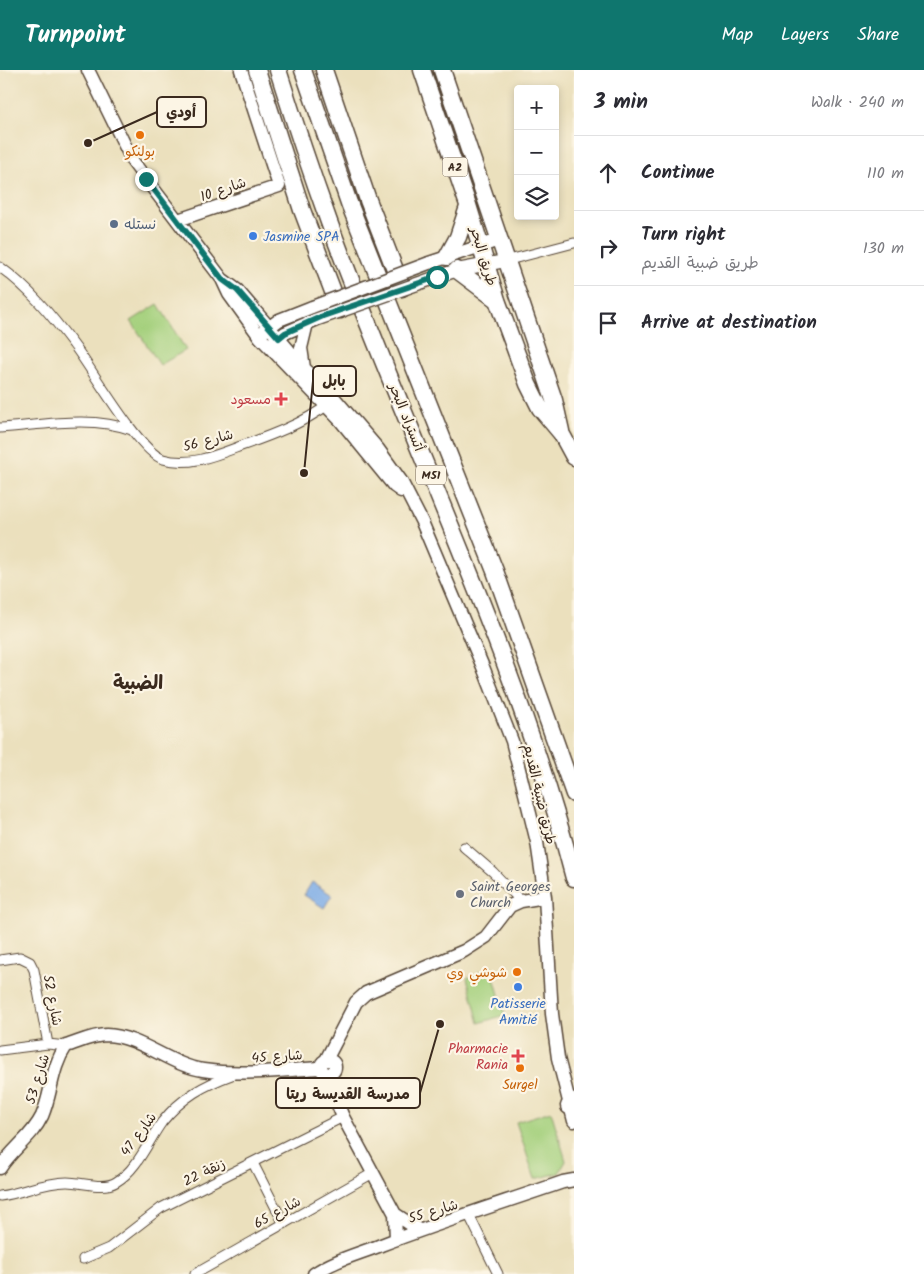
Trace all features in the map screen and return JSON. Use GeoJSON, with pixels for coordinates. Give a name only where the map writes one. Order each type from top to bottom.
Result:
{"type":"FeatureCollection","features":[{"type":"Feature","properties":{"kind":"highway"},"geometry":{"type":"LineString","coordinates":[[257,70],[302,210],[338,304]]}},
{"type":"Feature","properties":{"kind":"highway","name":"أتستراد البحر"},"geometry":{"type":"LineString","coordinates":[[278,70],[329,222],[465,559],[524,714],[550,791],[574,878]]}},
{"type":"Feature","properties":{"kind":"highway","name":"أتستراد البحر"},"geometry":{"type":"LineString","coordinates":[[303,70],[349,203],[495,570],[574,794]]}},
{"type":"Feature","properties":{"kind":"highway"},"geometry":{"type":"LineString","coordinates":[[324,70],[368,200],[399,282]]}},
{"type":"Feature","properties":{"kind":"highway","name":"طريق البحر"},"geometry":{"type":"LineString","coordinates":[[422,70],[468,205],[497,300],[528,384],[540,408],[561,433],[574,457]]}},
{"type":"Feature","properties":{"kind":"highway","name":"طريق البحر"},"geometry":{"type":"LineString","coordinates":[[442,70],[505,261],[554,400],[561,433]]}},
{"type":"Feature","properties":{"kind":"highway"},"geometry":{"type":"LineString","coordinates":[[468,205],[452,263],[497,300]]}},
{"type":"Feature","properties":{"kind":"highway"},"geometry":{"type":"LineString","coordinates":[[528,384],[546,378]]}},
{"type":"Feature","properties":{"kind":"street","name":"طريق ضبية القديم"},"geometry":{"type":"LineString","coordinates":[[88,70],[134,162],[222,279],[229,294],[259,335],[268,346],[378,449],[401,481],[422,522],[484,667],[512,741],[537,842],[545,897],[552,1014],[558,1058],[572,1110]]}},
{"type":"Feature","properties":{"kind":"street","name":"شارع 10"},"geometry":{"type":"LineString","coordinates":[[178,220],[279,186],[241,70]]}},
{"type":"Feature","properties":{"kind":"street"},"geometry":{"type":"LineString","coordinates":[[268,346],[311,317],[338,304],[399,282],[437,277],[452,263],[480,246],[498,240]]}},
{"type":"Feature","properties":{"kind":"street"},"geometry":{"type":"LineString","coordinates":[[399,282],[429,263],[486,264],[505,261],[574,242]]}},
{"type":"Feature","properties":{"kind":"street","name":"شارع 56"},"geometry":{"type":"LineString","coordinates":[[0,267],[29,291],[55,321],[94,372],[132,430],[147,449],[162,459],[180,462],[198,460],[292,428],[331,403]]}},
{"type":"Feature","properties":{"kind":"street","name":"طريق ضبية القديم"},"geometry":{"type":"LineString","coordinates":[[222,279],[237,290],[304,368],[331,403]]}},
{"type":"Feature","properties":{"kind":"street"},"geometry":{"type":"LineString","coordinates":[[259,335],[279,320],[311,317]]}},
{"type":"Feature","properties":{"kind":"street"},"geometry":{"type":"LineString","coordinates":[[304,368],[302,348],[311,317]]}},
{"type":"Feature","properties":{"kind":"street"},"geometry":{"type":"LineString","coordinates":[[0,428],[111,422],[132,430]]}},
{"type":"Feature","properties":{"kind":"street"},"geometry":{"type":"LineString","coordinates":[[464,847],[493,872],[521,901]]}},
{"type":"Feature","properties":{"kind":"street"},"geometry":{"type":"LineString","coordinates":[[396,1239],[395,1214],[337,1104],[328,1067],[335,1041],[356,1002],[366,993],[464,951],[486,937],[510,906],[521,901],[545,897]]}},
{"type":"Feature","properties":{"kind":"street","name":"شارع 52"},"geometry":{"type":"LineString","coordinates":[[0,960],[20,958],[30,962],[34,970],[48,1044]]}},
{"type":"Feature","properties":{"kind":"street","name":"شارع 45"},"geometry":{"type":"LineString","coordinates":[[66,1046],[92,1037],[116,1036],[184,1066],[234,1074],[328,1067]]}},
{"type":"Feature","properties":{"kind":"street"},"geometry":{"type":"LineString","coordinates":[[0,1050],[48,1044],[66,1046]]}},
{"type":"Feature","properties":{"kind":"street","name":"شارع 53"},"geometry":{"type":"LineString","coordinates":[[0,1168],[35,1129],[41,1117],[54,1068],[66,1046]]}},
{"type":"Feature","properties":{"kind":"street","name":"شارع 47"},"geometry":{"type":"LineString","coordinates":[[0,1196],[44,1183],[66,1182],[104,1186],[116,1182],[145,1152],[161,1124],[178,1104],[202,1087],[234,1074]]}},
{"type":"Feature","properties":{"kind":"street","name":"زنقة 22"},"geometry":{"type":"LineString","coordinates":[[82,1259],[108,1248],[160,1208],[343,1117]]}},
{"type":"Feature","properties":{"kind":"street"},"geometry":{"type":"LineString","coordinates":[[253,1163],[284,1224]]}},
{"type":"Feature","properties":{"kind":"street","name":"شارع 55"},"geometry":{"type":"LineString","coordinates":[[314,1274],[341,1260],[419,1230],[568,1181],[574,1171]]}},
{"type":"Feature","properties":{"kind":"street","name":"شارع 65"},"geometry":{"type":"LineString","coordinates":[[195,1274],[373,1173]]}},
{"type":"Feature","properties":{"kind":"street"},"geometry":{"type":"LineString","coordinates":[[395,1214],[419,1230]]}},
{"type":"Feature","properties":{"kind":"street"},"geometry":{"type":"LineString","coordinates":[[469,1215],[498,1274]]}},
{"type":"Feature","properties":{"kind":"green space"},"geometry":{"type":"Polygon","coordinates":[[[158,304],[186,350],[160,365],[131,321],[158,304]]]}},
{"type":"Feature","properties":{"kind":"green space"},"geometry":{"type":"Polygon","coordinates":[[[491,967],[505,1015],[479,1023],[467,978],[491,967]]]}},
{"type":"Feature","properties":{"kind":"green space"},"geometry":{"type":"Polygon","coordinates":[[[551,1111],[566,1161],[559,1173],[535,1179],[516,1122],[551,1111]]]}},
{"type":"Feature","properties":{"kind":"water"},"geometry":{"type":"Polygon","coordinates":[[[312,882],[332,895],[324,908],[304,895],[312,882]]]}},
{"type":"Feature","properties":{"kind":"place","name":"بولنكو"},"geometry":{"type":"Point","coordinates":[140,135]}},
{"type":"Feature","properties":{"kind":"place","name":"أودي"},"geometry":{"type":"Point","coordinates":[88,143]}},
{"type":"Feature","properties":{"kind":"place","name":"نستله"},"geometry":{"type":"Point","coordinates":[114,224]}},
{"type":"Feature","properties":{"kind":"place","name":"Jasmine SPA"},"geometry":{"type":"Point","coordinates":[253,236]}},
{"type":"Feature","properties":{"kind":"place","name":"مسعود"},"geometry":{"type":"Point","coordinates":[281,399]}},
{"type":"Feature","properties":{"kind":"place","name":"بابل"},"geometry":{"type":"Point","coordinates":[304,473]}},
{"type":"Feature","properties":{"kind":"place","name":"Saint Georges Church"},"geometry":{"type":"Point","coordinates":[460,894]}},
{"type":"Feature","properties":{"kind":"place","name":"شوشي وي"},"geometry":{"type":"Point","coordinates":[517,972]}},
{"type":"Feature","properties":{"kind":"place","name":"Patisserie Amitié"},"geometry":{"type":"Point","coordinates":[518,987]}},
{"type":"Feature","properties":{"kind":"place","name":"مدرسة القديسة ريتا"},"geometry":{"type":"Point","coordinates":[440,1024]}},
{"type":"Feature","properties":{"kind":"place","name":"Pharmacie Rania"},"geometry":{"type":"Point","coordinates":[518,1056]}},
{"type":"Feature","properties":{"kind":"place","name":"Surgel"},"geometry":{"type":"Point","coordinates":[520,1068]}},
{"type":"Feature","properties":{"kind":"district","name":"الضبية"},"geometry":{"type":"Point","coordinates":[138,682]}},
{"type":"Feature","properties":{"kind":"route"},"geometry":{"type":"LineString","coordinates":[[146,179],[222,279],[237,290],[279,338],[285,333],[323,316],[437,277]]}}]}
